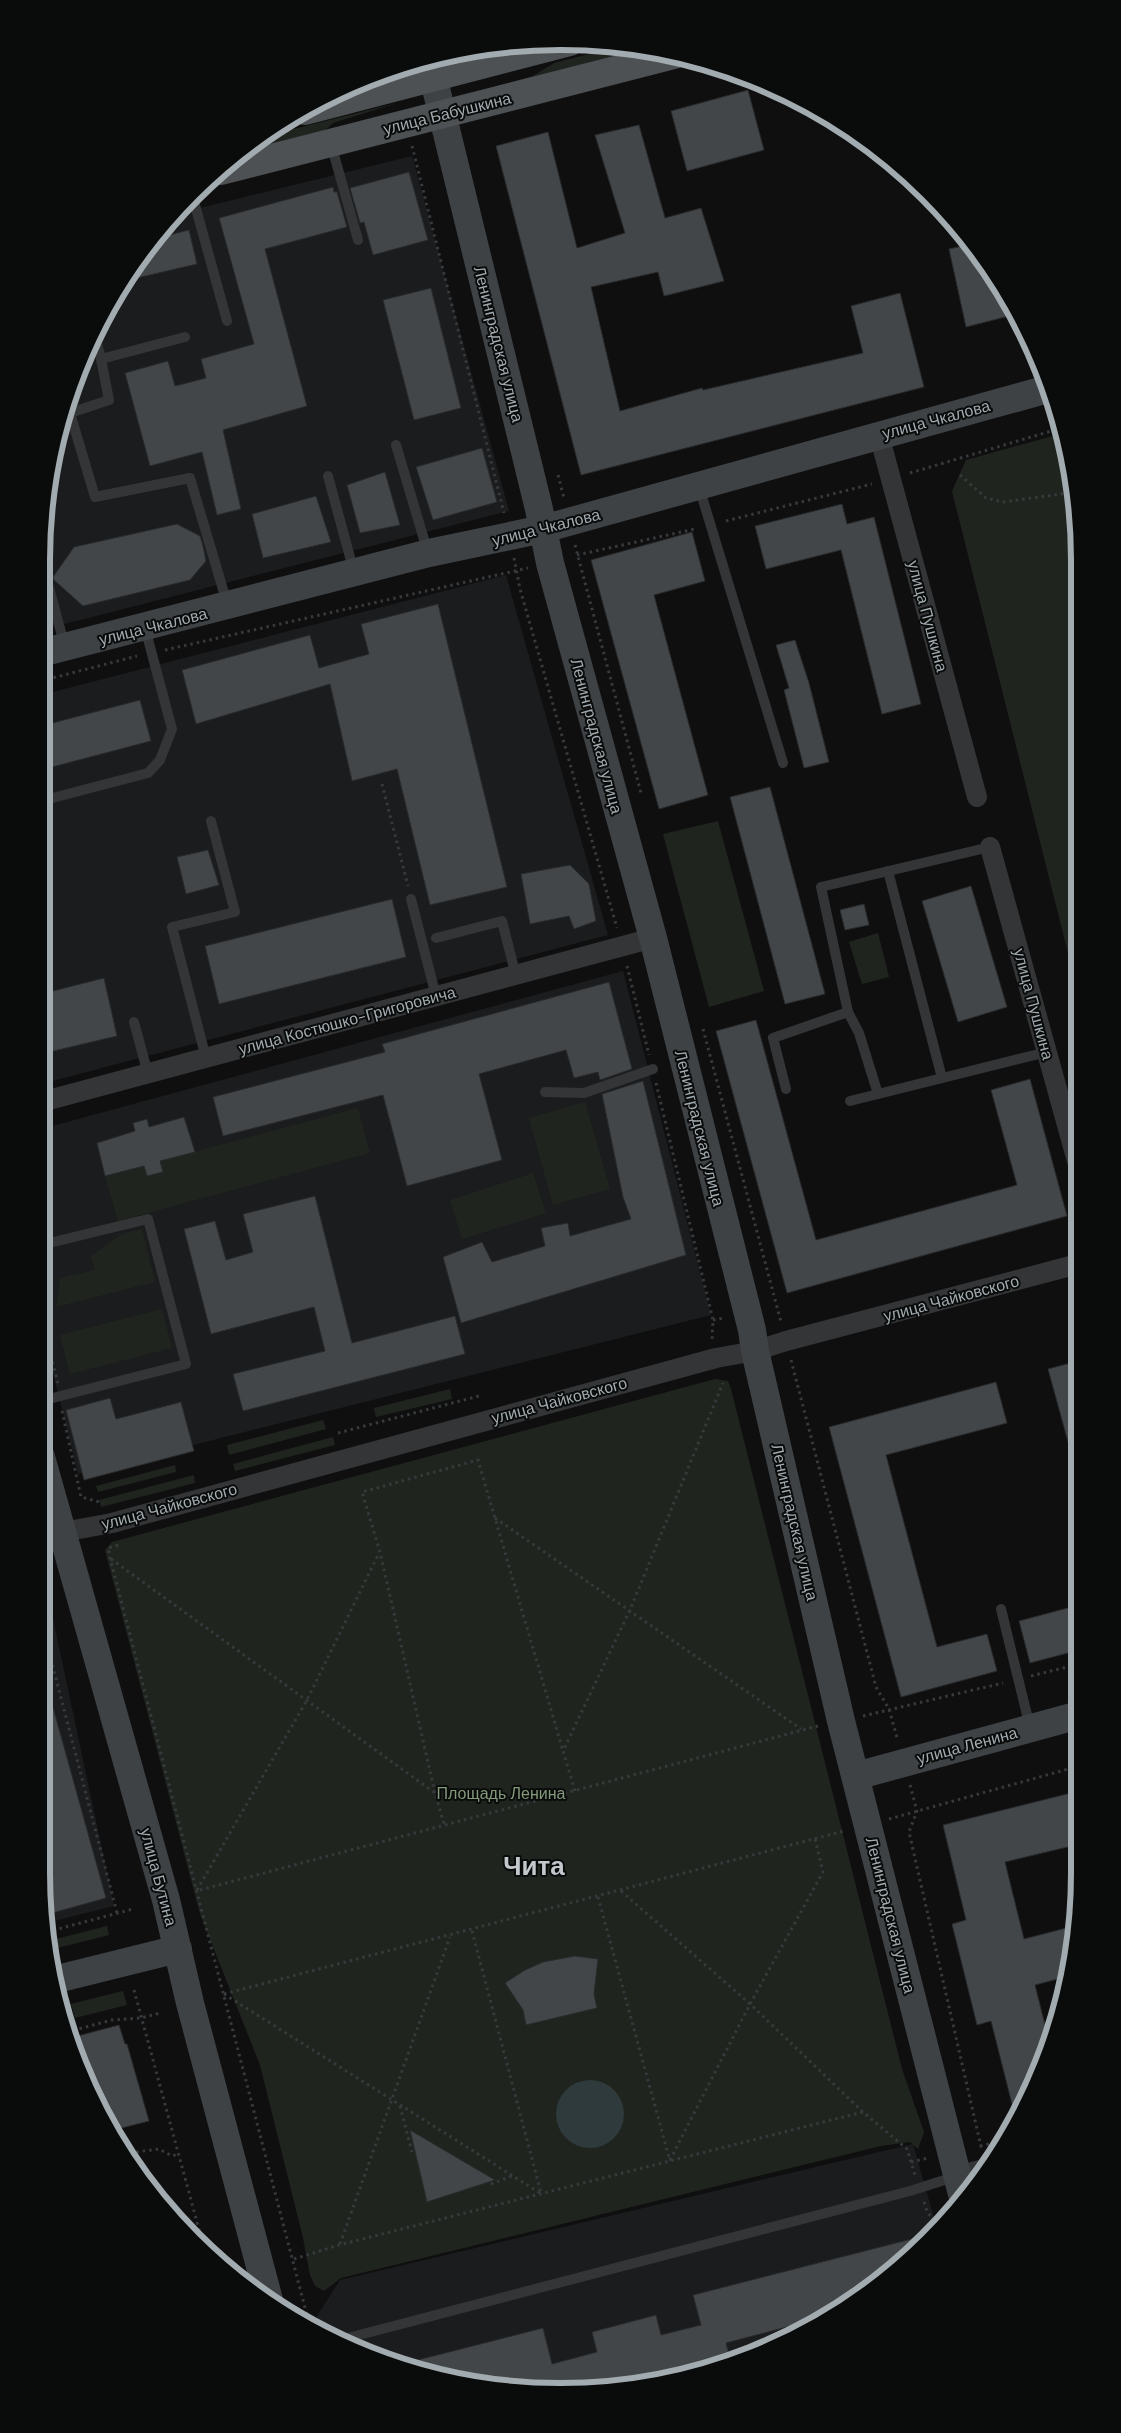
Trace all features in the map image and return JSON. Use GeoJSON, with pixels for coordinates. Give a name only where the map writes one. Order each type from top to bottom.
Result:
{"type":"FeatureCollection","features":[{"type":"Feature","properties":{"kind":"main road"},"geometry":{"type":"LineString","coordinates":[[352,95],[432,68],[518,52]]}},
{"type":"Feature","properties":{"kind":"main road","name":"улица Бабушкина"},"geometry":{"type":"LineString","coordinates":[[235,167],[657,59]]}},
{"type":"Feature","properties":{"kind":"main road","name":"Ленинградская улица"},"geometry":{"type":"LineString","coordinates":[[432,68],[550,563],[653,938],[752,1330],[755,1351],[841,1721],[960,2187]]}},
{"type":"Feature","properties":{"kind":"main road","name":"улица Чкалова"},"geometry":{"type":"LineString","coordinates":[[53,651],[429,554],[543,529],[1042,391]]}},
{"type":"Feature","properties":{"kind":"main road","name":"улица Бутина"},"geometry":{"type":"LineString","coordinates":[[50,1520],[52,1534],[178,1949],[266,2289]]}},
{"type":"Feature","properties":{"kind":"main road","name":"улица Ленина"},"geometry":{"type":"LineString","coordinates":[[856,1776],[1071,1717]]}},
{"type":"Feature","properties":{"kind":"main road"},"geometry":{"type":"LineString","coordinates":[[61,1978],[178,1949]]}},
{"type":"Feature","properties":{"kind":"street","name":"улица Пушкина"},"geometry":{"type":"LineString","coordinates":[[879,435],[977,797]]}},
{"type":"Feature","properties":{"kind":"street","name":"улица Пушкина"},"geometry":{"type":"LineString","coordinates":[[990,847],[1071,1139]]}},
{"type":"Feature","properties":{"kind":"street","name":"улица Костюшко-Григоровича"},"geometry":{"type":"LineString","coordinates":[[50,1100],[653,938]]}},
{"type":"Feature","properties":{"kind":"street","name":"улица Чайковского"},"geometry":{"type":"LineString","coordinates":[[52,1534],[112,1523],[716,1358],[755,1351],[786,1341],[1071,1266]]}},
{"type":"Feature","properties":{"kind":"lane"},"geometry":{"type":"LineString","coordinates":[[330,143],[358,240]]}},
{"type":"Feature","properties":{"kind":"lane"},"geometry":{"type":"LineString","coordinates":[[195,205],[227,321]]}},
{"type":"Feature","properties":{"kind":"lane"},"geometry":{"type":"LineString","coordinates":[[101,360],[185,337]]}},
{"type":"Feature","properties":{"kind":"lane"},"geometry":{"type":"LineString","coordinates":[[72,413],[109,400],[97,347]]}},
{"type":"Feature","properties":{"kind":"lane"},"geometry":{"type":"LineString","coordinates":[[71,416],[95,498],[190,478],[228,606]]}},
{"type":"Feature","properties":{"kind":"lane"},"geometry":{"type":"LineString","coordinates":[[396,445],[429,554]]}},
{"type":"Feature","properties":{"kind":"lane"},"geometry":{"type":"LineString","coordinates":[[328,476],[355,573]]}},
{"type":"Feature","properties":{"kind":"lane"},"geometry":{"type":"LineString","coordinates":[[699,487],[783,763]]}},
{"type":"Feature","properties":{"kind":"lane"},"geometry":{"type":"LineString","coordinates":[[50,626],[53,651]]}},
{"type":"Feature","properties":{"kind":"lane"},"geometry":{"type":"LineString","coordinates":[[50,798],[148,773],[160,760],[172,729],[145,628]]}},
{"type":"Feature","properties":{"kind":"lane"},"geometry":{"type":"LineString","coordinates":[[206,1058],[172,927],[235,912],[211,821]]}},
{"type":"Feature","properties":{"kind":"lane"},"geometry":{"type":"LineString","coordinates":[[878,1094],[859,1033],[848,1012],[821,887],[990,847]]}},
{"type":"Feature","properties":{"kind":"lane"},"geometry":{"type":"LineString","coordinates":[[888,871],[942,1078]]}},
{"type":"Feature","properties":{"kind":"lane"},"geometry":{"type":"LineString","coordinates":[[411,899],[436,996]]}},
{"type":"Feature","properties":{"kind":"lane"},"geometry":{"type":"LineString","coordinates":[[436,938],[502,921],[516,976]]}},
{"type":"Feature","properties":{"kind":"lane"},"geometry":{"type":"LineString","coordinates":[[786,1089],[773,1038],[848,1012]]}},
{"type":"Feature","properties":{"kind":"lane"},"geometry":{"type":"LineString","coordinates":[[134,1022],[148,1074]]}},
{"type":"Feature","properties":{"kind":"lane"},"geometry":{"type":"LineString","coordinates":[[850,1100],[1047,1052]]}},
{"type":"Feature","properties":{"kind":"lane"},"geometry":{"type":"LineString","coordinates":[[545,1092],[584,1093],[653,1069]]}},
{"type":"Feature","properties":{"kind":"lane"},"geometry":{"type":"LineString","coordinates":[[50,1243],[148,1219],[186,1364],[50,1399]]}},
{"type":"Feature","properties":{"kind":"lane"},"geometry":{"type":"LineString","coordinates":[[1000,1609],[1030,1728]]}},
{"type":"Feature","properties":{"kind":"lane"},"geometry":{"type":"LineString","coordinates":[[351,2337],[910,2191],[960,2187]]}},
{"type":"Feature","properties":{"kind":"path"},"geometry":{"type":"LineString","coordinates":[[408,123],[510,537],[520,589],[619,933]]}},
{"type":"Feature","properties":{"kind":"path"},"geometry":{"type":"LineString","coordinates":[[960,475],[986,498],[1003,502],[1067,493]]}},
{"type":"Feature","properties":{"kind":"path"},"geometry":{"type":"LineString","coordinates":[[382,784],[411,899]]}},
{"type":"Feature","properties":{"kind":"path"},"geometry":{"type":"LineString","coordinates":[[626,963],[712,1320],[712,1343]]}},
{"type":"Feature","properties":{"kind":"path"},"geometry":{"type":"LineString","coordinates":[[563,1751],[630,1610],[723,1383]]}},
{"type":"Feature","properties":{"kind":"path"},"geometry":{"type":"LineString","coordinates":[[338,1433],[479,1396]]}},
{"type":"Feature","properties":{"kind":"path"},"geometry":{"type":"LineString","coordinates":[[445,1826],[435,1793],[380,1552],[362,1492],[478,1460],[575,1791]]}},
{"type":"Feature","properties":{"kind":"path"},"geometry":{"type":"LineString","coordinates":[[78,1482],[81,1497],[93,1499],[110,1507]]}},
{"type":"Feature","properties":{"kind":"path"},"geometry":{"type":"LineString","coordinates":[[494,1518],[630,1610],[801,1730]]}},
{"type":"Feature","properties":{"kind":"path"},"geometry":{"type":"LineString","coordinates":[[118,1546],[108,1548],[110,1558],[308,2316]]}},
{"type":"Feature","properties":{"kind":"path"},"geometry":{"type":"LineString","coordinates":[[198,1890],[307,1700],[380,1552]]}},
{"type":"Feature","properties":{"kind":"path"},"geometry":{"type":"LineString","coordinates":[[110,1558],[435,1793]]}},
{"type":"Feature","properties":{"kind":"path"},"geometry":{"type":"LineString","coordinates":[[50,1656],[117,1913]]}},
{"type":"Feature","properties":{"kind":"path"},"geometry":{"type":"LineString","coordinates":[[198,1890],[801,1730],[1071,1666]]}},
{"type":"Feature","properties":{"kind":"path"},"geometry":{"type":"LineString","coordinates":[[224,1994],[450,1937],[1071,1768]]}},
{"type":"Feature","properties":{"kind":"path"},"geometry":{"type":"LineString","coordinates":[[670,2161],[750,2004],[823,1872],[814,1839]]}},
{"type":"Feature","properties":{"kind":"path"},"geometry":{"type":"LineString","coordinates":[[621,1890],[750,2004],[864,2112],[907,2149]]}},
{"type":"Feature","properties":{"kind":"path"},"geometry":{"type":"LineString","coordinates":[[598,1897],[670,2161]]}},
{"type":"Feature","properties":{"kind":"path"},"geometry":{"type":"LineString","coordinates":[[53,1930],[133,1909]]}},
{"type":"Feature","properties":{"kind":"path"},"geometry":{"type":"LineString","coordinates":[[472,1931],[541,2193]]}},
{"type":"Feature","properties":{"kind":"path"},"geometry":{"type":"LineString","coordinates":[[340,2245],[450,1937]]}},
{"type":"Feature","properties":{"kind":"path"},"geometry":{"type":"LineString","coordinates":[[134,1990],[200,2233]]}},
{"type":"Feature","properties":{"kind":"path"},"geometry":{"type":"LineString","coordinates":[[224,1994],[541,2193]]}},
{"type":"Feature","properties":{"kind":"path"},"geometry":{"type":"LineString","coordinates":[[75,2030],[112,2020],[141,2018],[160,2013]]}},
{"type":"Feature","properties":{"kind":"path"},"geometry":{"type":"LineString","coordinates":[[400,2105],[412,2152]]}},
{"type":"Feature","properties":{"kind":"path"},"geometry":{"type":"LineString","coordinates":[[294,2258],[541,2193],[864,2112]]}},
{"type":"Feature","properties":{"kind":"path"},"geometry":{"type":"LineString","coordinates":[[132,2150],[136,2152],[159,2149],[172,2156],[178,2154]]}},
{"type":"Feature","properties":{"kind":"path"},"geometry":{"type":"LineString","coordinates":[[491,2184],[512,2176]]}},
{"type":"Feature","properties":{"kind":"shaded area"},"geometry":{"type":"Polygon","coordinates":[[[412,156],[509,511],[50,628],[50,560],[54,494],[67,428],[77,396],[89,365],[118,305],[155,250],[190,211],[412,156]]]}},
{"type":"Feature","properties":{"kind":"shaded area"},"geometry":{"type":"Polygon","coordinates":[[[506,575],[608,935],[50,1082],[50,693],[506,575]]]}},
{"type":"Feature","properties":{"kind":"shaded area"},"geometry":{"type":"Polygon","coordinates":[[[623,971],[711,1315],[78,1474],[50,1361],[50,1127],[623,971]]]}},
{"type":"Feature","properties":{"kind":"shaded area"},"geometry":{"type":"Polygon","coordinates":[[[50,1604],[114,1906],[52,1921],[50,1872],[50,1604]]]}},
{"type":"Feature","properties":{"kind":"shaded area"},"geometry":{"type":"Polygon","coordinates":[[[590,2080],[603,2083],[614,2090],[621,2101],[624,2114],[621,2127],[614,2138],[603,2145],[590,2148],[577,2145],[566,2138],[559,2127],[556,2114],[559,2101],[566,2090],[577,2083],[590,2080]]]}},
{"type":"Feature","properties":{"kind":"shaded area"},"geometry":{"type":"Polygon","coordinates":[[[913,2144],[934,2219],[897,2256],[871,2278],[816,2315],[756,2344],[725,2356],[693,2366],[627,2379],[560,2383],[494,2379],[428,2366],[396,2356],[365,2344],[319,2322],[317,2316],[340,2280],[913,2144]]]}},
{"type":"Feature","properties":{"kind":"green space"},"geometry":{"type":"Polygon","coordinates":[[[599,51],[623,54],[477,92],[533,76],[554,63],[599,51]]]}},
{"type":"Feature","properties":{"kind":"green space"},"geometry":{"type":"Polygon","coordinates":[[[397,103],[333,123],[321,134],[257,150],[284,131],[397,103]]]}},
{"type":"Feature","properties":{"kind":"green space"},"geometry":{"type":"Polygon","coordinates":[[[1056,435],[1067,494],[1071,560],[1071,965],[952,491],[966,460],[1056,435]]]}},
{"type":"Feature","properties":{"kind":"green space"},"geometry":{"type":"Polygon","coordinates":[[[718,821],[764,991],[709,1007],[663,834],[718,821]]]}},
{"type":"Feature","properties":{"kind":"green space"},"geometry":{"type":"Polygon","coordinates":[[[878,933],[889,977],[862,984],[849,942],[878,933]]]}},
{"type":"Feature","properties":{"kind":"green space"},"geometry":{"type":"Polygon","coordinates":[[[585,1102],[610,1189],[553,1205],[529,1118],[585,1102]]]}},
{"type":"Feature","properties":{"kind":"green space"},"geometry":{"type":"Polygon","coordinates":[[[358,1108],[370,1153],[118,1221],[105,1176],[144,1166],[147,1176],[162,1172],[160,1161],[358,1108]]]}},
{"type":"Feature","properties":{"kind":"green space"},"geometry":{"type":"Polygon","coordinates":[[[533,1173],[546,1213],[462,1239],[450,1200],[533,1173]]]}},
{"type":"Feature","properties":{"kind":"green space"},"geometry":{"type":"Polygon","coordinates":[[[142,1229],[155,1282],[56,1307],[60,1278],[95,1270],[91,1256],[124,1233],[142,1229]]]}},
{"type":"Feature","properties":{"kind":"green space"},"geometry":{"type":"Polygon","coordinates":[[[162,1309],[172,1348],[70,1374],[60,1335],[162,1309]]]}},
{"type":"Feature","properties":{"kind":"green space","name":"Площадь Ленина"},"geometry":{"type":"Polygon","coordinates":[[[715,1379],[728,1381],[731,1389],[902,2069],[924,2132],[918,2149],[910,2142],[881,2146],[341,2278],[324,2291],[315,2286],[310,2275],[303,2238],[260,2065],[200,1914],[105,1550],[112,1542],[715,1379]]]}},
{"type":"Feature","properties":{"kind":"green space"},"geometry":{"type":"Polygon","coordinates":[[[450,1389],[452,1399],[376,1417],[374,1408],[450,1389]]]}},
{"type":"Feature","properties":{"kind":"green space"},"geometry":{"type":"Polygon","coordinates":[[[323,1420],[326,1429],[229,1455],[227,1445],[323,1420]]]}},
{"type":"Feature","properties":{"kind":"green space"},"geometry":{"type":"Polygon","coordinates":[[[333,1437],[335,1445],[235,1471],[233,1464],[333,1437]]]}},
{"type":"Feature","properties":{"kind":"green space"},"geometry":{"type":"Polygon","coordinates":[[[175,1465],[176,1472],[98,1492],[96,1486],[175,1465]]]}},
{"type":"Feature","properties":{"kind":"green space"},"geometry":{"type":"Polygon","coordinates":[[[194,1475],[195,1483],[101,1507],[99,1500],[194,1475]]]}},
{"type":"Feature","properties":{"kind":"green space"},"geometry":{"type":"Polygon","coordinates":[[[107,1926],[109,1935],[56,1948],[54,1939],[107,1926]]]}},
{"type":"Feature","properties":{"kind":"green space"},"geometry":{"type":"Polygon","coordinates":[[[123,1991],[127,2005],[75,2018],[71,2004],[123,1991]]]}},
{"type":"Feature","properties":{"kind":"building"},"geometry":{"type":"Polygon","coordinates":[[[748,90],[764,150],[687,171],[671,111],[748,90]]]}},
{"type":"Feature","properties":{"kind":"building"},"geometry":{"type":"Polygon","coordinates":[[[639,125],[665,218],[701,208],[724,281],[664,296],[658,272],[591,287],[620,411],[702,388],[703,390],[863,353],[851,306],[900,293],[924,387],[581,475],[496,146],[548,132],[577,248],[625,233],[595,135],[639,125]]]}},
{"type":"Feature","properties":{"kind":"building"},"geometry":{"type":"Polygon","coordinates":[[[409,172],[428,240],[373,255],[364,222],[360,223],[350,188],[409,172]]]}},
{"type":"Feature","properties":{"kind":"building"},"geometry":{"type":"Polygon","coordinates":[[[333,187],[334,192],[337,192],[347,227],[265,249],[307,406],[223,430],[241,509],[217,515],[202,452],[150,466],[125,373],[168,361],[175,386],[206,378],[201,359],[254,344],[219,218],[333,187]]]}},
{"type":"Feature","properties":{"kind":"building"},"geometry":{"type":"Polygon","coordinates":[[[189,230],[197,264],[135,278],[155,250],[167,235],[189,230]]]}},
{"type":"Feature","properties":{"kind":"building"},"geometry":{"type":"Polygon","coordinates":[[[963,246],[985,277],[1009,316],[966,327],[949,249],[963,246]]]}},
{"type":"Feature","properties":{"kind":"building"},"geometry":{"type":"Polygon","coordinates":[[[431,288],[461,408],[414,420],[383,300],[431,288]]]}},
{"type":"Feature","properties":{"kind":"building"},"geometry":{"type":"Polygon","coordinates":[[[482,448],[497,502],[433,520],[416,467],[482,448]]]}},
{"type":"Feature","properties":{"kind":"building"},"geometry":{"type":"Polygon","coordinates":[[[385,472],[400,525],[360,533],[347,485],[385,472]]]}},
{"type":"Feature","properties":{"kind":"building"},"geometry":{"type":"Polygon","coordinates":[[[316,496],[331,542],[263,558],[252,514],[316,496]]]}},
{"type":"Feature","properties":{"kind":"building"},"geometry":{"type":"Polygon","coordinates":[[[842,504],[847,524],[874,517],[921,704],[882,714],[841,550],[766,569],[755,526],[842,504]]]}},
{"type":"Feature","properties":{"kind":"building"},"geometry":{"type":"Polygon","coordinates":[[[177,524],[200,536],[203,546],[206,561],[190,580],[83,606],[54,580],[53,577],[74,547],[177,524]]]}},
{"type":"Feature","properties":{"kind":"building"},"geometry":{"type":"Polygon","coordinates":[[[692,532],[705,581],[654,595],[708,795],[659,809],[591,560],[692,532]]]}},
{"type":"Feature","properties":{"kind":"building"},"geometry":{"type":"Polygon","coordinates":[[[438,604],[507,887],[430,905],[397,769],[352,781],[330,684],[196,724],[182,670],[310,635],[319,668],[369,654],[361,624],[438,604]]]}},
{"type":"Feature","properties":{"kind":"building"},"geometry":{"type":"Polygon","coordinates":[[[795,640],[809,683],[829,762],[804,768],[784,690],[789,688],[776,645],[795,640]]]}},
{"type":"Feature","properties":{"kind":"building"},"geometry":{"type":"Polygon","coordinates":[[[140,700],[151,741],[50,768],[50,724],[140,700]]]}},
{"type":"Feature","properties":{"kind":"building"},"geometry":{"type":"Polygon","coordinates":[[[770,787],[825,994],[785,1004],[730,797],[770,787]]]}},
{"type":"Feature","properties":{"kind":"building"},"geometry":{"type":"Polygon","coordinates":[[[208,850],[219,885],[186,894],[177,857],[208,850]]]}},
{"type":"Feature","properties":{"kind":"building"},"geometry":{"type":"Polygon","coordinates":[[[570,865],[589,884],[596,921],[574,929],[569,916],[530,924],[521,874],[570,865]]]}},
{"type":"Feature","properties":{"kind":"building"},"geometry":{"type":"Polygon","coordinates":[[[971,886],[1007,1007],[958,1022],[922,901],[971,886]]]}},
{"type":"Feature","properties":{"kind":"building"},"geometry":{"type":"Polygon","coordinates":[[[392,899],[406,957],[219,1004],[205,946],[392,899]]]}},
{"type":"Feature","properties":{"kind":"building"},"geometry":{"type":"Polygon","coordinates":[[[864,904],[869,925],[845,930],[840,910],[864,904]]]}},
{"type":"Feature","properties":{"kind":"building"},"geometry":{"type":"Polygon","coordinates":[[[104,978],[117,1036],[50,1052],[50,992],[104,978]]]}},
{"type":"Feature","properties":{"kind":"building"},"geometry":{"type":"Polygon","coordinates":[[[609,982],[632,1069],[600,1080],[598,1072],[574,1078],[566,1050],[479,1074],[502,1160],[407,1186],[383,1095],[223,1136],[213,1097],[385,1052],[382,1044],[609,982]]]}},
{"type":"Feature","properties":{"kind":"building"},"geometry":{"type":"Polygon","coordinates":[[[756,1020],[816,1240],[1017,1185],[991,1090],[1030,1079],[1067,1216],[787,1293],[716,1031],[756,1020]]]}},
{"type":"Feature","properties":{"kind":"building"},"geometry":{"type":"Polygon","coordinates":[[[643,1081],[686,1255],[461,1323],[443,1257],[482,1242],[492,1262],[545,1246],[541,1228],[568,1223],[570,1236],[631,1219],[623,1197],[602,1094],[643,1081]]]}},
{"type":"Feature","properties":{"kind":"building"},"geometry":{"type":"Polygon","coordinates":[[[184,1117],[195,1152],[160,1161],[163,1172],[147,1176],[144,1166],[105,1176],[97,1143],[135,1131],[133,1123],[147,1119],[149,1127],[184,1117]]]}},
{"type":"Feature","properties":{"kind":"building"},"geometry":{"type":"Polygon","coordinates":[[[315,1196],[352,1343],[455,1316],[465,1354],[243,1411],[233,1374],[325,1351],[314,1307],[211,1334],[184,1229],[215,1221],[226,1260],[253,1252],[243,1214],[315,1196]]]}},
{"type":"Feature","properties":{"kind":"building"},"geometry":{"type":"Polygon","coordinates":[[[1071,1363],[1071,1453],[1048,1369],[1071,1363]]]}},
{"type":"Feature","properties":{"kind":"building"},"geometry":{"type":"Polygon","coordinates":[[[996,1382],[1007,1423],[886,1455],[937,1647],[987,1634],[997,1671],[901,1697],[829,1427],[996,1382]]]}},
{"type":"Feature","properties":{"kind":"building"},"geometry":{"type":"Polygon","coordinates":[[[110,1398],[116,1419],[181,1402],[194,1451],[84,1480],[66,1410],[110,1398]]]}},
{"type":"Feature","properties":{"kind":"building"},"geometry":{"type":"Polygon","coordinates":[[[1071,1607],[1071,1652],[1030,1663],[1019,1621],[1071,1607]]]}},
{"type":"Feature","properties":{"kind":"building"},"geometry":{"type":"Polygon","coordinates":[[[50,1696],[106,1898],[52,1913],[50,1696]]]}},
{"type":"Feature","properties":{"kind":"building"},"geometry":{"type":"Polygon","coordinates":[[[1071,1793],[1071,1846],[1005,1862],[1024,1939],[1068,1928],[1060,1978],[1035,1985],[1046,2030],[1032,2068],[1013,2108],[991,2021],[977,2025],[952,1924],[966,1920],[943,1825],[1071,1793]]]}},
{"type":"Feature","properties":{"kind":"building"},"geometry":{"type":"Polygon","coordinates":[[[575,1956],[598,1959],[594,1994],[597,2008],[526,2025],[523,2010],[505,1983],[525,1970],[543,1962],[575,1956]]]}},
{"type":"Feature","properties":{"kind":"building"},"geometry":{"type":"Polygon","coordinates":[[[119,2025],[125,2044],[127,2044],[149,2121],[119,2129],[89,2068],[77,2036],[119,2025]]]}},
{"type":"Feature","properties":{"kind":"building"},"geometry":{"type":"Polygon","coordinates":[[[410,2130],[495,2180],[427,2202],[410,2130]]]}},
{"type":"Feature","properties":{"kind":"building"},"geometry":{"type":"Polygon","coordinates":[[[916,2238],[871,2278],[816,2315],[797,2324],[726,2343],[729,2354],[693,2366],[627,2379],[560,2383],[494,2379],[413,2361],[543,2328],[552,2364],[597,2352],[592,2332],[656,2315],[661,2335],[701,2325],[693,2295],[916,2238]]]}},
{"type":"Feature","properties":{"kind":"district","name":"Чита"},"geometry":{"type":"Point","coordinates":[534,1866]}}]}
